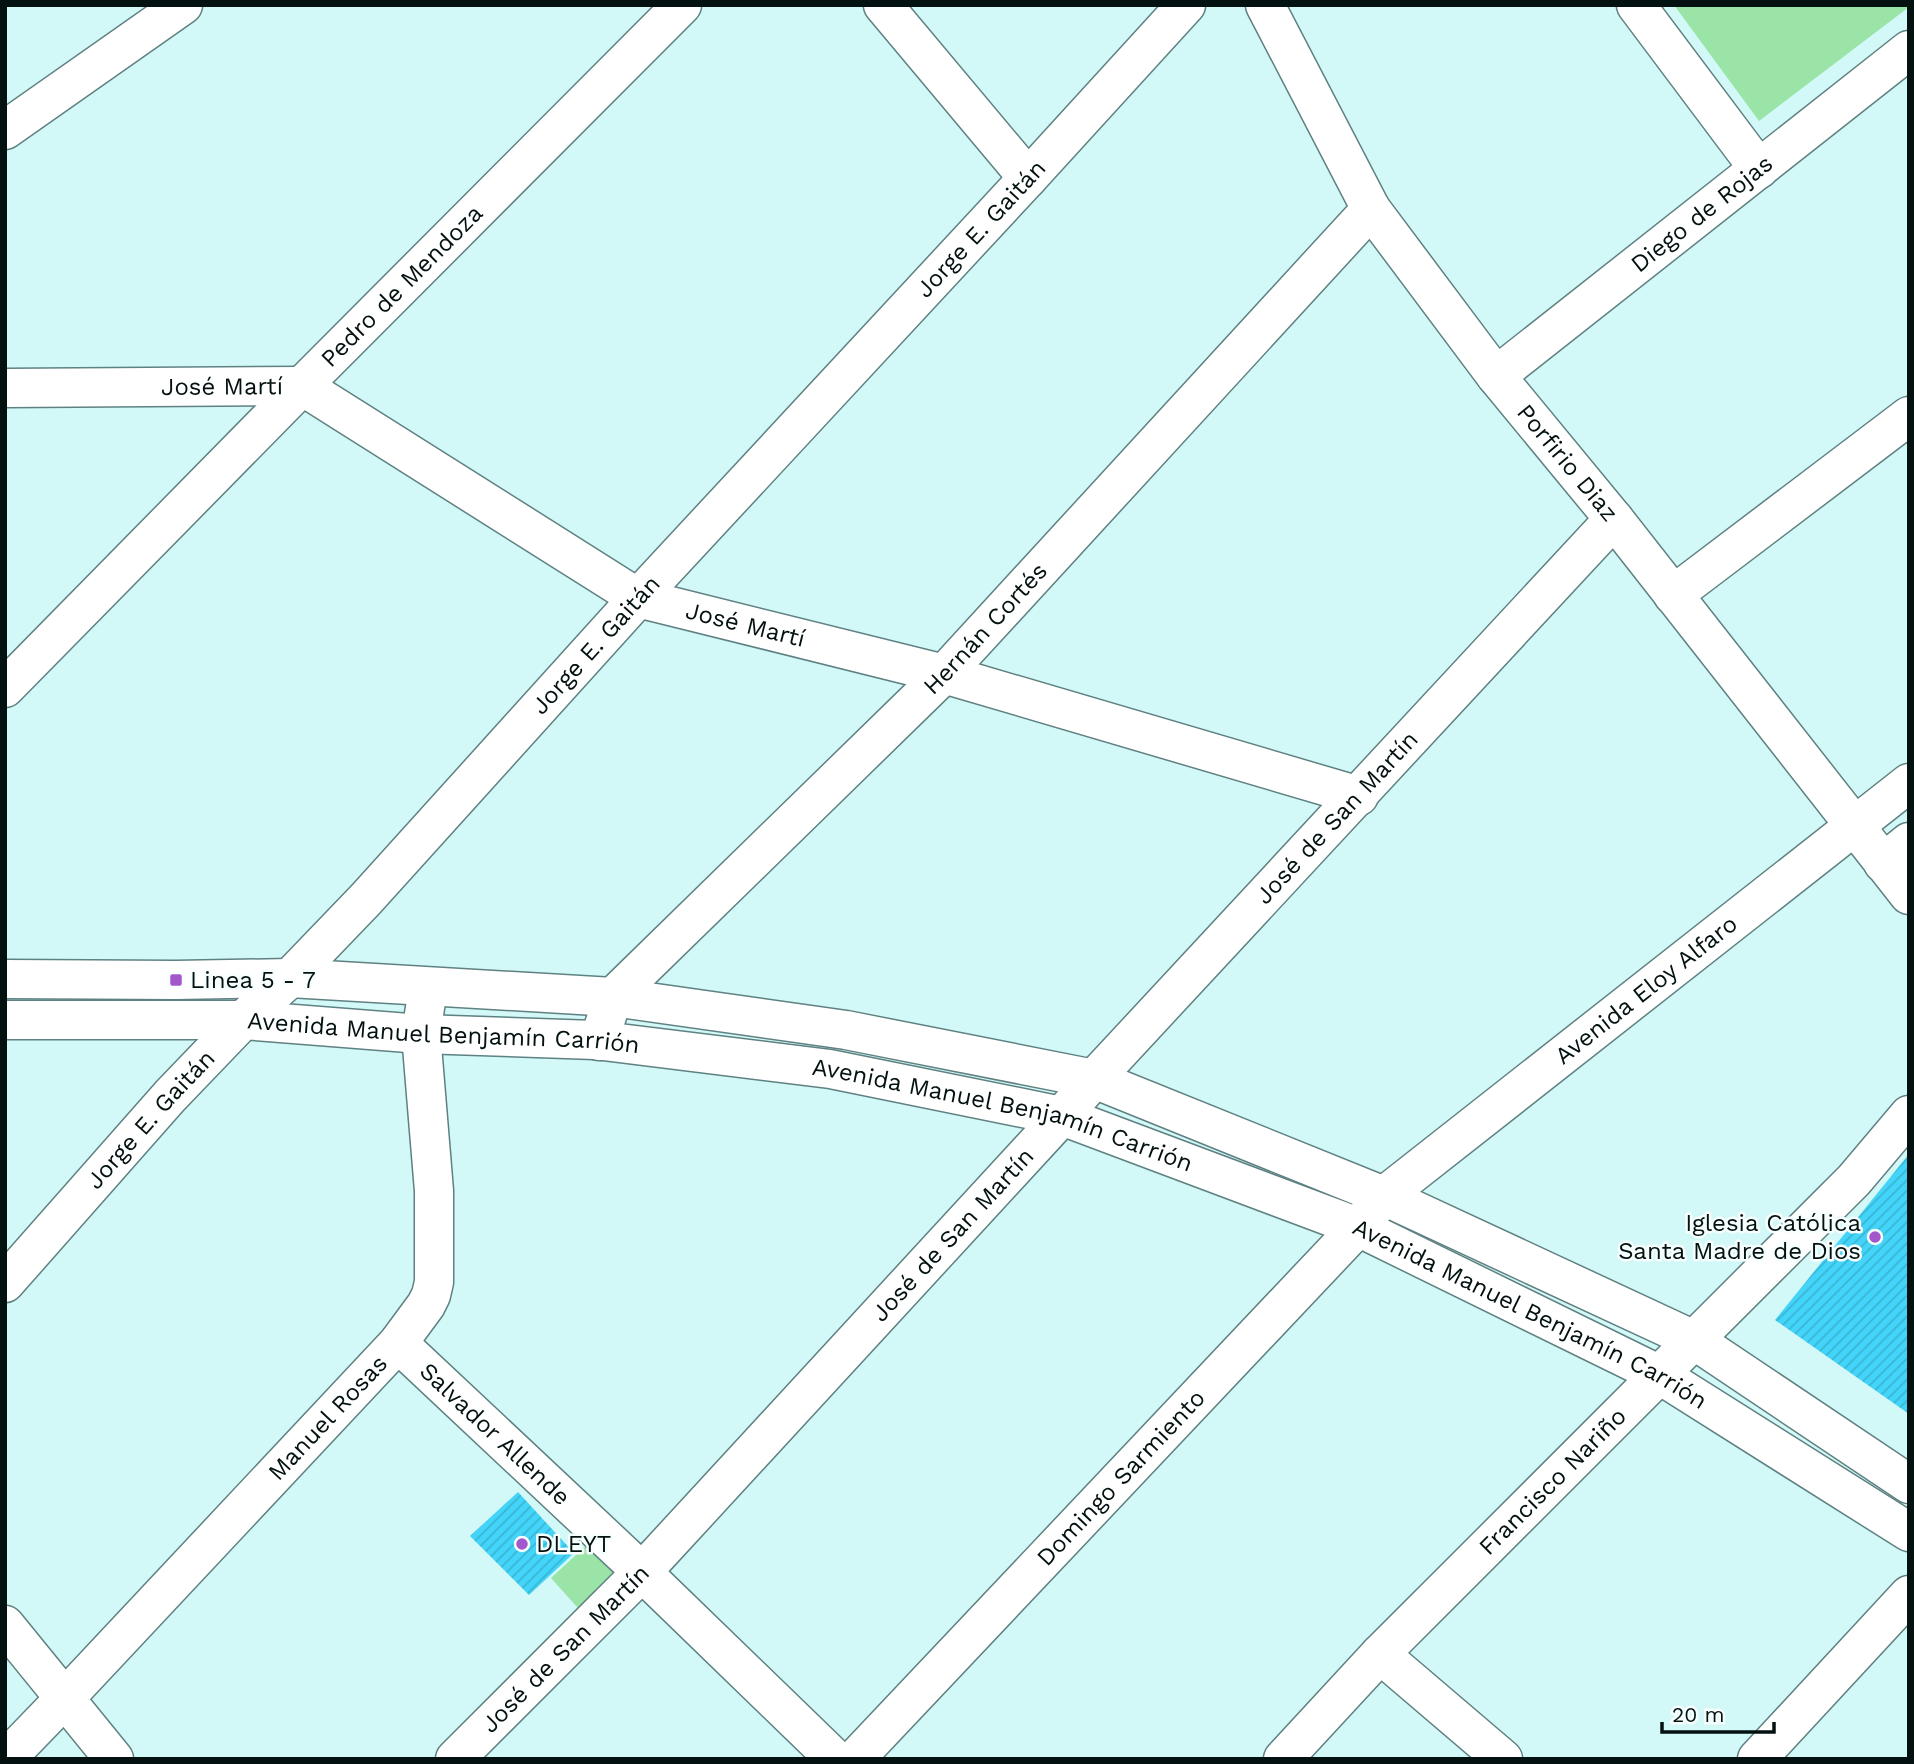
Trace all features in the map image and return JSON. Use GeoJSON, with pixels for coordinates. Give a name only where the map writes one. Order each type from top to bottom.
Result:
{"type":"FeatureCollection","features":[{"type":"Feature","properties":{"kind":"street"},"geometry":{"type":"LineString","coordinates":[[5,130],[183,5]]}},
{"type":"Feature","properties":{"kind":"street","name":"Pedro de Mendoza"},"geometry":{"type":"LineString","coordinates":[[5,688],[682,5]]}},
{"type":"Feature","properties":{"kind":"street"},"geometry":{"type":"LineString","coordinates":[[883,5],[1028,178]]}},
{"type":"Feature","properties":{"kind":"street","name":"Jorge E. Gaitán"},"geometry":{"type":"LineString","coordinates":[[5,1283],[170,1096],[366,899],[638,598],[1186,5]]}},
{"type":"Feature","properties":{"kind":"street","name":"Porfirio Diaz"},"geometry":{"type":"LineString","coordinates":[[1265,5],[1371,209],[1496,376],[1614,519],[1853,825],[1896,852],[1909,895]]}},
{"type":"Feature","properties":{"kind":"street"},"geometry":{"type":"LineString","coordinates":[[1636,5],[1759,169]]}},
{"type":"Feature","properties":{"kind":"street","name":"Diego de Rojas"},"geometry":{"type":"LineString","coordinates":[[1496,376],[1909,50]]}},
{"type":"Feature","properties":{"kind":"street","name":"Hernán Cortés"},"geometry":{"type":"LineString","coordinates":[[599,1041],[613,997],[944,674],[1371,209]]}},
{"type":"Feature","properties":{"kind":"street","name":"José Martí"},"geometry":{"type":"LineString","coordinates":[[5,388],[302,386],[638,598],[944,674],[1359,796]]}},
{"type":"Feature","properties":{"kind":"street"},"geometry":{"type":"LineString","coordinates":[[1673,595],[1909,416]]}},
{"type":"Feature","properties":{"kind":"street","name":"José de San Martín"},"geometry":{"type":"LineString","coordinates":[[455,1759],[642,1572],[1094,1079],[1614,519]]}},
{"type":"Feature","properties":{"kind":"street","name":"Avenida Eloy Alfaro"},"geometry":{"type":"LineString","coordinates":[[1384,1196],[1909,783]]}},
{"type":"Feature","properties":{"kind":"street","name":"Avenida Manuel Benjamín Carrión"},"geometry":{"type":"LineString","coordinates":[[5,979],[290,978],[613,997],[846,1030],[1094,1079],[1384,1196],[1694,1340],[1909,1484]]}},
{"type":"Feature","properties":{"kind":"street","name":"Manuel Rosas"},"geometry":{"type":"LineString","coordinates":[[6,1759],[398,1343],[426,1305],[434,1282],[433,1191],[421,1034],[428,988]]}},
{"type":"Feature","properties":{"kind":"street","name":"Avenida Manuel Benjamín Carrión"},"geometry":{"type":"LineString","coordinates":[[5,1020],[243,1020],[421,1034],[599,1041],[830,1069],[1062,1116],[1358,1227],[1660,1376],[1909,1532]]}},
{"type":"Feature","properties":{"kind":"street","name":"Francisco Nariño"},"geometry":{"type":"LineString","coordinates":[[1283,1759],[1380,1654],[1854,1180],[1909,1115]]}},
{"type":"Feature","properties":{"kind":"street","name":"Domingo Sarmiento"},"geometry":{"type":"LineString","coordinates":[[855,1759],[1358,1227],[1384,1196]]}},
{"type":"Feature","properties":{"kind":"street","name":"Salvador Allende"},"geometry":{"type":"LineString","coordinates":[[398,1343],[642,1572],[835,1759]]}},
{"type":"Feature","properties":{"kind":"street"},"geometry":{"type":"LineString","coordinates":[[1757,1759],[1909,1595]]}},
{"type":"Feature","properties":{"kind":"street"},"geometry":{"type":"LineString","coordinates":[[5,1625],[114,1759]]}},
{"type":"Feature","properties":{"kind":"street"},"geometry":{"type":"LineString","coordinates":[[1380,1654],[1503,1759]]}},
{"type":"Feature","properties":{"kind":"green space"},"geometry":{"type":"Polygon","coordinates":[[[1674,5],[1909,5],[1909,7],[1759,121],[1674,5]]]}},
{"type":"Feature","properties":{"kind":"green space"},"geometry":{"type":"Polygon","coordinates":[[[591,1541],[628,1580],[586,1617],[551,1578],[591,1541]]]}},
{"type":"Feature","properties":{"kind":"building","name":"Iglesia Católica Santa Madre de Dios"},"geometry":{"type":"Polygon","coordinates":[[[1909,1154],[1909,1414],[1775,1320],[1909,1154]]]}},
{"type":"Feature","properties":{"kind":"building","name":"DLEYT"},"geometry":{"type":"Polygon","coordinates":[[[518,1492],[574,1553],[529,1595],[470,1536],[518,1492]]]}},
{"type":"Feature","properties":{"kind":"place","name":"Linea 5 - 7"},"geometry":{"type":"Point","coordinates":[176,980]}},
{"type":"Feature","properties":{"kind":"place","name":"Iglesia Católica Santa Madre de Dios"},"geometry":{"type":"Point","coordinates":[1875,1237]}},
{"type":"Feature","properties":{"kind":"place","name":"DLEYT"},"geometry":{"type":"Point","coordinates":[522,1544]}}]}
